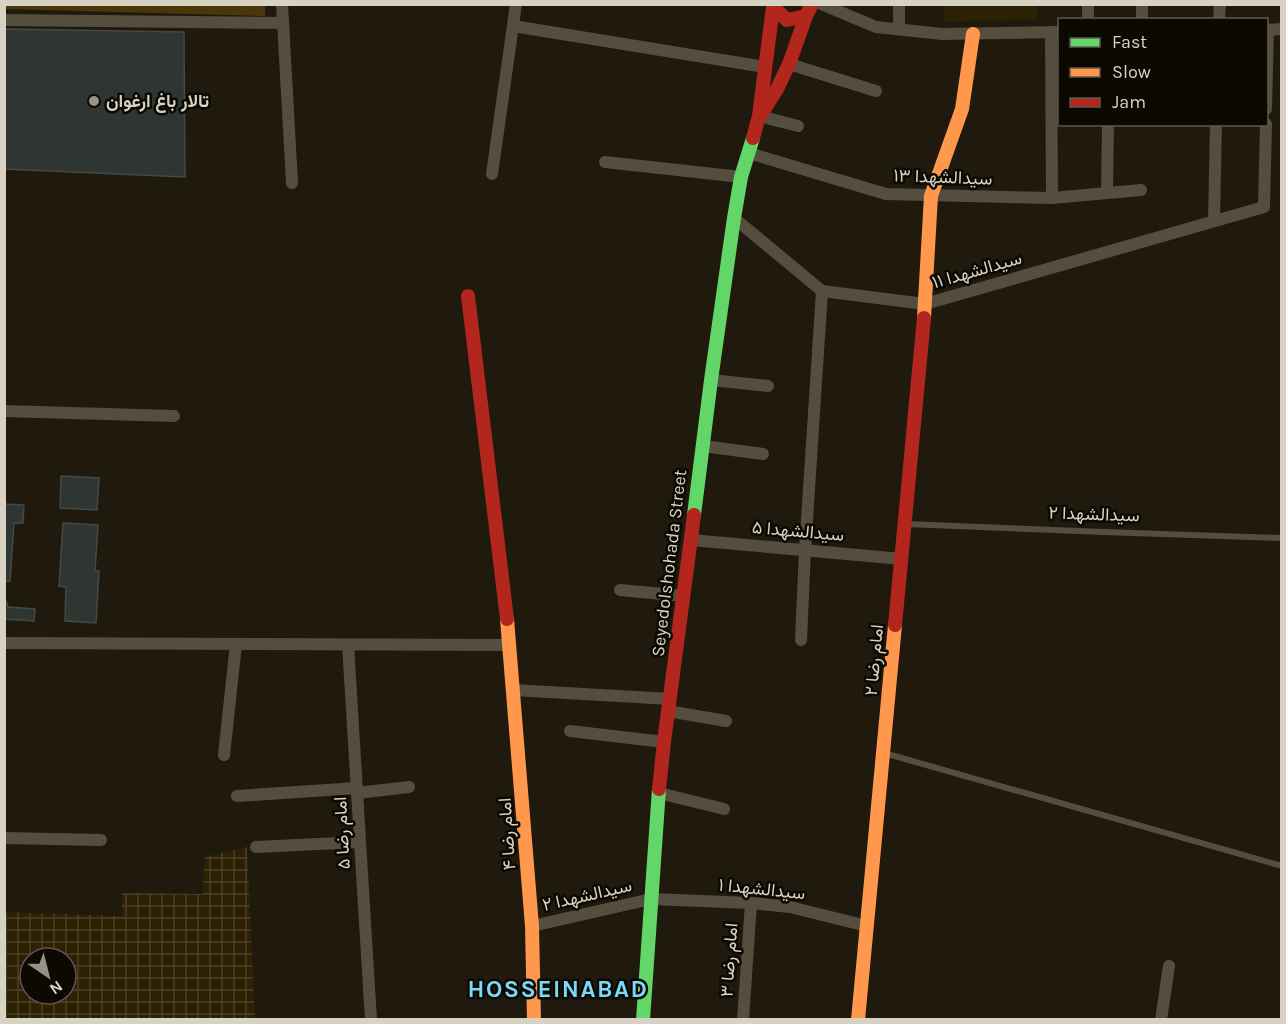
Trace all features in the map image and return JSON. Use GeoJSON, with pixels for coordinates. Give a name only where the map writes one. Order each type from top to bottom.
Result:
{"type":"FeatureCollection","features":[{"type":"Feature","properties":{"kind":"street"},"geometry":{"type":"LineString","coordinates":[[282,4],[292,183]]}},
{"type":"Feature","properties":{"kind":"street"},"geometry":{"type":"LineString","coordinates":[[492,174],[516,4]]}},
{"type":"Feature","properties":{"kind":"street"},"geometry":{"type":"LineString","coordinates":[[821,4],[876,27],[942,34],[1055,32],[1052,198]]}},
{"type":"Feature","properties":{"kind":"street"},"geometry":{"type":"LineString","coordinates":[[898,29],[899,4]]}},
{"type":"Feature","properties":{"kind":"street"},"geometry":{"type":"LineString","coordinates":[[773,6],[787,20],[809,10]]}},
{"type":"Feature","properties":{"kind":"street"},"geometry":{"type":"LineString","coordinates":[[759,116],[773,6]]}},
{"type":"Feature","properties":{"kind":"street"},"geometry":{"type":"LineString","coordinates":[[759,116],[777,89],[789,64],[809,10]]}},
{"type":"Feature","properties":{"kind":"street"},"geometry":{"type":"LineString","coordinates":[[4,20],[283,23]]}},
{"type":"Feature","properties":{"kind":"street"},"geometry":{"type":"LineString","coordinates":[[513,26],[765,67]]}},
{"type":"Feature","properties":{"kind":"street","name":"امام رضا ۲"},"geometry":{"type":"LineString","coordinates":[[858,1020],[926,304],[931,196],[962,109],[973,34]]}},
{"type":"Feature","properties":{"kind":"street"},"geometry":{"type":"LineString","coordinates":[[789,64],[876,91]]}},
{"type":"Feature","properties":{"kind":"street"},"geometry":{"type":"LineString","coordinates":[[759,116],[798,126]]}},
{"type":"Feature","properties":{"kind":"street","name":"Seyedolshohada Street"},"geometry":{"type":"LineString","coordinates":[[643,1020],[664,741],[734,218],[741,177],[759,116]]}},
{"type":"Feature","properties":{"kind":"street"},"geometry":{"type":"LineString","coordinates":[[1107,193],[1108,126]]}},
{"type":"Feature","properties":{"kind":"street"},"geometry":{"type":"LineString","coordinates":[[1214,220],[1216,126]]}},
{"type":"Feature","properties":{"kind":"street","name":"سیدالشهدا ۱۱"},"geometry":{"type":"LineString","coordinates":[[822,291],[926,304],[1264,207],[1266,126]]}},
{"type":"Feature","properties":{"kind":"street","name":"سیدالشهدا ۱۳"},"geometry":{"type":"LineString","coordinates":[[749,153],[886,194],[1052,198],[1141,190]]}},
{"type":"Feature","properties":{"kind":"street"},"geometry":{"type":"LineString","coordinates":[[605,162],[741,177]]}},
{"type":"Feature","properties":{"kind":"street"},"geometry":{"type":"LineString","coordinates":[[734,218],[822,291],[801,640]]}},
{"type":"Feature","properties":{"kind":"street","name":"امام رضا ۴"},"geometry":{"type":"LineString","coordinates":[[468,296],[510,645],[532,926],[534,1020]]}},
{"type":"Feature","properties":{"kind":"street"},"geometry":{"type":"LineString","coordinates":[[711,380],[768,386]]}},
{"type":"Feature","properties":{"kind":"street"},"geometry":{"type":"LineString","coordinates":[[4,411],[174,416]]}},
{"type":"Feature","properties":{"kind":"street"},"geometry":{"type":"LineString","coordinates":[[703,446],[763,454]]}},
{"type":"Feature","properties":{"kind":"street","name":"سیدالشهدا ۵"},"geometry":{"type":"LineString","coordinates":[[691,540],[902,559]]}},
{"type":"Feature","properties":{"kind":"street"},"geometry":{"type":"LineString","coordinates":[[620,590],[684,596]]}},
{"type":"Feature","properties":{"kind":"street"},"geometry":{"type":"LineString","coordinates":[[4,643],[510,645]]}},
{"type":"Feature","properties":{"kind":"street"},"geometry":{"type":"LineString","coordinates":[[224,755],[236,644]]}},
{"type":"Feature","properties":{"kind":"street","name":"امام رضا ۵"},"geometry":{"type":"LineString","coordinates":[[348,645],[371,1020]]}},
{"type":"Feature","properties":{"kind":"street"},"geometry":{"type":"LineString","coordinates":[[514,690],[669,705],[726,721]]}},
{"type":"Feature","properties":{"kind":"street"},"geometry":{"type":"LineString","coordinates":[[570,732],[664,741]]}},
{"type":"Feature","properties":{"kind":"street"},"geometry":{"type":"LineString","coordinates":[[237,796],[409,787]]}},
{"type":"Feature","properties":{"kind":"street"},"geometry":{"type":"LineString","coordinates":[[659,793],[724,809]]}},
{"type":"Feature","properties":{"kind":"street"},"geometry":{"type":"LineString","coordinates":[[4,838],[101,840]]}},
{"type":"Feature","properties":{"kind":"street"},"geometry":{"type":"LineString","coordinates":[[256,847],[360,842]]}},
{"type":"Feature","properties":{"kind":"street","name":"سیدالشهدا ۲"},"geometry":{"type":"LineString","coordinates":[[532,926],[651,899]]}},
{"type":"Feature","properties":{"kind":"street","name":"سیدالشهدا ۱"},"geometry":{"type":"LineString","coordinates":[[651,899],[790,907],[867,926]]}},
{"type":"Feature","properties":{"kind":"street","name":"امام رضا ۳"},"geometry":{"type":"LineString","coordinates":[[743,1020],[751,903]]}},
{"type":"Feature","properties":{"kind":"street"},"geometry":{"type":"LineString","coordinates":[[1161,1020],[1169,966]]}},
{"type":"Feature","properties":{"kind":"lane","name":"سیدالشهدا ۲"},"geometry":{"type":"LineString","coordinates":[[905,524],[1281,538]]}},
{"type":"Feature","properties":{"kind":"lane"},"geometry":{"type":"LineString","coordinates":[[884,753],[1281,866]]}},
{"type":"Feature","properties":{"kind":"shaded area"},"geometry":{"type":"Polygon","coordinates":[[[5,4],[265,4],[265,16],[5,9],[5,4]]]}},
{"type":"Feature","properties":{"kind":"shaded area"},"geometry":{"type":"Polygon","coordinates":[[[944,5],[1037,5],[1037,19],[943,22],[944,5]]]}},
{"type":"Feature","properties":{"kind":"shaded area"},"geometry":{"type":"Polygon","coordinates":[[[247,847],[255,1019],[5,1019],[5,912],[122,916],[122,893],[202,894],[205,857],[247,847]]]}},
{"type":"Feature","properties":{"kind":"building","name":"تالار باغ ارغوان"},"geometry":{"type":"Polygon","coordinates":[[[4,29],[184,32],[185,177],[4,169],[4,29]]]}},
{"type":"Feature","properties":{"kind":"building"},"geometry":{"type":"Polygon","coordinates":[[[61,476],[99,478],[97,510],[60,508],[61,476]]]}},
{"type":"Feature","properties":{"kind":"building"},"geometry":{"type":"Polygon","coordinates":[[[4,504],[24,505],[23,523],[14,523],[10,581],[4,581],[4,504]]]}},
{"type":"Feature","properties":{"kind":"building"},"geometry":{"type":"Polygon","coordinates":[[[63,523],[98,525],[95,571],[99,571],[96,623],[65,621],[66,587],[59,586],[63,523]]]}},
{"type":"Feature","properties":{"kind":"building"},"geometry":{"type":"Polygon","coordinates":[[[4,600],[8,607],[35,609],[34,621],[4,619],[4,600]]]}},
{"type":"Feature","properties":{"kind":"traffic: fast"},"geometry":{"type":"LineString","coordinates":[[694,515],[734,218],[741,177],[753,138]]}},
{"type":"Feature","properties":{"kind":"traffic: fast"},"geometry":{"type":"LineString","coordinates":[[643,1020],[659,789]]}},
{"type":"Feature","properties":{"kind":"traffic: slow"},"geometry":{"type":"LineString","coordinates":[[924,318],[931,196],[962,109],[973,34]]}},
{"type":"Feature","properties":{"kind":"traffic: slow"},"geometry":{"type":"LineString","coordinates":[[507,619],[532,926],[534,1020]]}},
{"type":"Feature","properties":{"kind":"traffic: slow"},"geometry":{"type":"LineString","coordinates":[[858,1020],[895,625]]}},
{"type":"Feature","properties":{"kind":"traffic: jam"},"geometry":{"type":"LineString","coordinates":[[774,4],[773,7],[787,20],[806,16],[812,4]]}},
{"type":"Feature","properties":{"kind":"traffic: jam"},"geometry":{"type":"LineString","coordinates":[[753,138],[759,116],[773,7]]}},
{"type":"Feature","properties":{"kind":"traffic: jam"},"geometry":{"type":"LineString","coordinates":[[762,113],[789,64],[806,16]]}},
{"type":"Feature","properties":{"kind":"traffic: jam"},"geometry":{"type":"LineString","coordinates":[[468,296],[507,619]]}},
{"type":"Feature","properties":{"kind":"traffic: jam"},"geometry":{"type":"LineString","coordinates":[[895,625],[924,318]]}},
{"type":"Feature","properties":{"kind":"traffic: jam"},"geometry":{"type":"LineString","coordinates":[[659,789],[694,515]]}},
{"type":"Feature","properties":{"kind":"place","name":"تالار باغ ارغوان"},"geometry":{"type":"Point","coordinates":[94,101]}},
{"type":"Feature","properties":{"kind":"district","name":"HOSSEINABAD"},"geometry":{"type":"Point","coordinates":[558,989]}}]}
